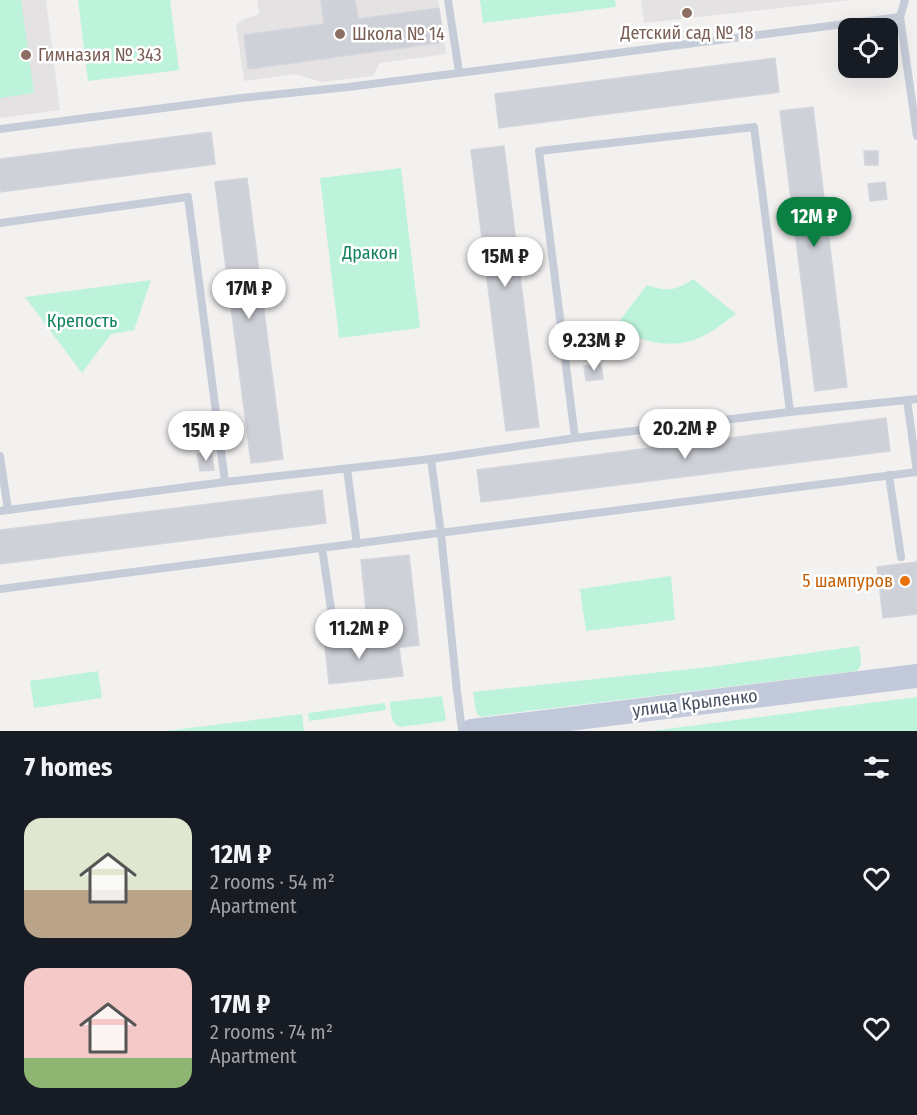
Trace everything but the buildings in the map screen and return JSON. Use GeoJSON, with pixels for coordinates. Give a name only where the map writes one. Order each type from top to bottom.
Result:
{"type":"FeatureCollection","features":[{"type":"Feature","properties":{"kind":"street","name":"улица Крыленко"},"geometry":{"type":"LineString","coordinates":[[472,731],[917,676]]}},
{"type":"Feature","properties":{"kind":"lane"},"geometry":{"type":"LineString","coordinates":[[448,0],[459,72]]}},
{"type":"Feature","properties":{"kind":"lane"},"geometry":{"type":"LineString","coordinates":[[905,0],[900,16],[917,136]]}},
{"type":"Feature","properties":{"kind":"lane"},"geometry":{"type":"LineString","coordinates":[[0,129],[900,16]]}},
{"type":"Feature","properties":{"kind":"lane"},"geometry":{"type":"LineString","coordinates":[[575,438],[539,151],[754,127],[790,412]]}},
{"type":"Feature","properties":{"kind":"lane"},"geometry":{"type":"LineString","coordinates":[[0,223],[188,197],[225,482]]}},
{"type":"Feature","properties":{"kind":"lane"},"geometry":{"type":"LineString","coordinates":[[0,456],[4,511],[225,482],[431,459],[575,438],[912,400],[917,472],[0,589]]}},
{"type":"Feature","properties":{"kind":"lane"},"geometry":{"type":"LineString","coordinates":[[431,459],[462,731]]}},
{"type":"Feature","properties":{"kind":"lane"},"geometry":{"type":"LineString","coordinates":[[347,469],[357,544]]}},
{"type":"Feature","properties":{"kind":"lane"},"geometry":{"type":"LineString","coordinates":[[889,475],[901,557]]}},
{"type":"Feature","properties":{"kind":"lane"},"geometry":{"type":"LineString","coordinates":[[322,548],[333,622]]}},
{"type":"Feature","properties":{"kind":"shaded area","name":"Гимназия № 343"},"geometry":{"type":"Polygon","coordinates":[[[0,0],[46,0],[60,110],[0,118],[0,0]]]}},
{"type":"Feature","properties":{"kind":"shaded area","name":"Школа № 14"},"geometry":{"type":"Polygon","coordinates":[[[257,0],[438,0],[446,54],[380,63],[373,76],[322,82],[295,74],[244,81],[236,25],[244,19],[259,14],[257,0]]]}},
{"type":"Feature","properties":{"kind":"shaded area","name":"Детский сад № 18"},"geometry":{"type":"Polygon","coordinates":[[[641,0],[852,0],[644,23],[641,0]]]}},
{"type":"Feature","properties":{"kind":"green space"},"geometry":{"type":"Polygon","coordinates":[[[0,0],[21,0],[34,93],[0,98],[0,0]]]}},
{"type":"Feature","properties":{"kind":"green space"},"geometry":{"type":"Polygon","coordinates":[[[78,0],[170,0],[179,70],[88,81],[78,0]]]}},
{"type":"Feature","properties":{"kind":"green space"},"geometry":{"type":"Polygon","coordinates":[[[480,0],[615,0],[616,7],[483,23],[480,0]]]}},
{"type":"Feature","properties":{"kind":"green space","name":"Дракон"},"geometry":{"type":"Polygon","coordinates":[[[401,168],[420,328],[339,338],[320,178],[401,168]]]}},
{"type":"Feature","properties":{"kind":"green space"},"geometry":{"type":"Polygon","coordinates":[[[693,279],[736,314],[701,337],[675,344],[644,340],[614,328],[647,285],[660,289],[671,289],[693,279]]]}},
{"type":"Feature","properties":{"kind":"green space","name":"Крепость"},"geometry":{"type":"Polygon","coordinates":[[[151,280],[134,330],[111,334],[82,373],[25,297],[151,280]]]}},
{"type":"Feature","properties":{"kind":"green space"},"geometry":{"type":"Polygon","coordinates":[[[671,576],[675,620],[586,631],[580,589],[671,576]]]}},
{"type":"Feature","properties":{"kind":"green space"},"geometry":{"type":"Polygon","coordinates":[[[859,646],[861,663],[857,671],[480,717],[476,712],[473,692],[709,667],[859,646]]]}},
{"type":"Feature","properties":{"kind":"green space"},"geometry":{"type":"Polygon","coordinates":[[[98,671],[102,698],[34,708],[30,681],[98,671]]]}},
{"type":"Feature","properties":{"kind":"green space"},"geometry":{"type":"Polygon","coordinates":[[[442,696],[446,721],[400,727],[393,720],[390,702],[442,696]]]}},
{"type":"Feature","properties":{"kind":"green space"},"geometry":{"type":"Polygon","coordinates":[[[917,697],[917,731],[651,731],[917,697]]]}},
{"type":"Feature","properties":{"kind":"green space"},"geometry":{"type":"Polygon","coordinates":[[[385,703],[386,710],[309,721],[308,713],[385,703]]]}},
{"type":"Feature","properties":{"kind":"green space"},"geometry":{"type":"Polygon","coordinates":[[[302,714],[304,731],[166,731],[302,714]]]}},
{"type":"Feature","properties":{"kind":"place","name":"Детский сад № 18"},"geometry":{"type":"Point","coordinates":[687,13]}},
{"type":"Feature","properties":{"kind":"place","name":"Школа № 14"},"geometry":{"type":"Point","coordinates":[340,34]}},
{"type":"Feature","properties":{"kind":"place","name":"Гимназия № 343"},"geometry":{"type":"Point","coordinates":[26,55]}},
{"type":"Feature","properties":{"kind":"place","name":"5 шампуров"},"geometry":{"type":"Point","coordinates":[905,581]}}]}
